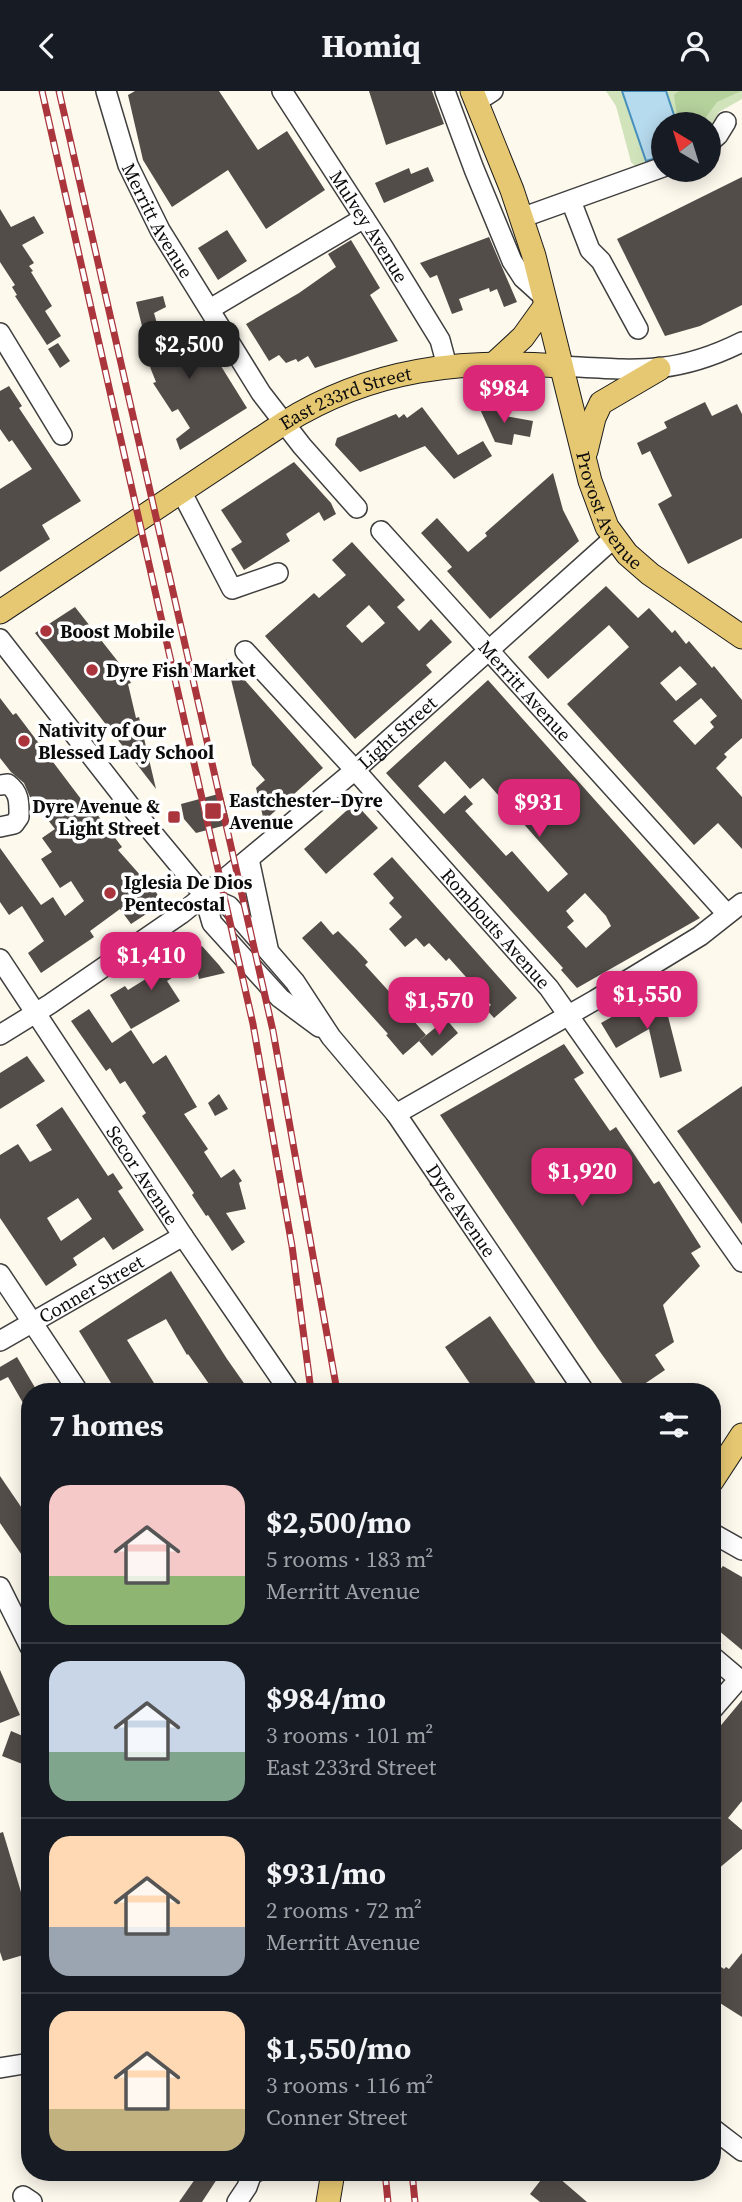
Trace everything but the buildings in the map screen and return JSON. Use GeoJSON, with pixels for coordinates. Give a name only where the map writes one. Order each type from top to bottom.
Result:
{"type":"FeatureCollection","features":[{"type":"Feature","properties":{"kind":"main road","name":"Provost Avenue"},"geometry":{"type":"LineString","coordinates":[[481,95],[522,218],[598,507],[614,538],[627,554],[650,574],[742,637]]}},
{"type":"Feature","properties":{"kind":"main road"},"geometry":{"type":"LineString","coordinates":[[495,363],[529,331],[545,301]]}},
{"type":"Feature","properties":{"kind":"main road","name":"East 233rd Street"},"geometry":{"type":"LineString","coordinates":[[0,611],[284,423],[321,402],[394,376],[447,366],[495,363],[561,366]]}},
{"type":"Feature","properties":{"kind":"main road"},"geometry":{"type":"LineString","coordinates":[[584,458],[594,418],[601,403],[659,369]]}},
{"type":"Feature","properties":{"kind":"main road"},"geometry":{"type":"LineString","coordinates":[[721,1467],[742,1435]]}},
{"type":"Feature","properties":{"kind":"main road"},"geometry":{"type":"LineString","coordinates":[[328,2202],[332,2181]]}},
{"type":"Feature","properties":{"kind":"street","name":"Merritt Avenue"},"geometry":{"type":"LineString","coordinates":[[106,91],[128,165],[160,230],[261,393],[357,508]]}},
{"type":"Feature","properties":{"kind":"street","name":"Mulvey Avenue"},"geometry":{"type":"LineString","coordinates":[[282,91],[440,340],[447,366]]}},
{"type":"Feature","properties":{"kind":"street"},"geometry":{"type":"LineString","coordinates":[[445,91],[512,261],[523,278],[545,301]]}},
{"type":"Feature","properties":{"kind":"street"},"geometry":{"type":"LineString","coordinates":[[721,130],[726,122]]}},
{"type":"Feature","properties":{"kind":"street"},"geometry":{"type":"LineString","coordinates":[[522,218],[651,171]]}},
{"type":"Feature","properties":{"kind":"street"},"geometry":{"type":"LineString","coordinates":[[571,201],[590,250],[601,261],[638,329]]}},
{"type":"Feature","properties":{"kind":"street"},"geometry":{"type":"LineString","coordinates":[[209,309],[364,218]]}},
{"type":"Feature","properties":{"kind":"street"},"geometry":{"type":"LineString","coordinates":[[0,333],[62,435]]}},
{"type":"Feature","properties":{"kind":"street","name":"East 233rd Street"},"geometry":{"type":"LineString","coordinates":[[561,366],[617,371],[659,369],[699,361],[742,342]]}},
{"type":"Feature","properties":{"kind":"street"},"geometry":{"type":"LineString","coordinates":[[181,491],[232,589],[278,573]]}},
{"type":"Feature","properties":{"kind":"street","name":"Merritt Avenue"},"geometry":{"type":"LineString","coordinates":[[381,531],[734,909]]}},
{"type":"Feature","properties":{"kind":"street","name":"Light Street"},"geometry":{"type":"LineString","coordinates":[[0,1035],[170,922],[249,859],[355,770],[614,538]]}},
{"type":"Feature","properties":{"kind":"street","name":"Dyre Avenue"},"geometry":{"type":"LineString","coordinates":[[0,639],[131,807],[204,895],[212,923],[280,998],[331,1037]]}},
{"type":"Feature","properties":{"kind":"street","name":"Rombouts Avenue"},"geometry":{"type":"LineString","coordinates":[[245,652],[355,770],[549,988],[742,1262]]}},
{"type":"Feature","properties":{"kind":"street"},"geometry":{"type":"LineString","coordinates":[[0,785],[8,784],[14,789],[18,796],[19,817],[14,824],[0,827]]}},
{"type":"Feature","properties":{"kind":"street"},"geometry":{"type":"LineString","coordinates":[[249,859],[269,953]]}},
{"type":"Feature","properties":{"kind":"street","name":"Dyre Avenue"},"geometry":{"type":"LineString","coordinates":[[204,895],[229,906],[295,982],[331,1037],[396,1114],[579,1383]]}},
{"type":"Feature","properties":{"kind":"street"},"geometry":{"type":"LineString","coordinates":[[396,1114],[570,1015],[700,936],[734,909]]}},
{"type":"Feature","properties":{"kind":"street","name":"Secor Avenue"},"geometry":{"type":"LineString","coordinates":[[0,959],[284,1383]]}},
{"type":"Feature","properties":{"kind":"street","name":"Conner Street"},"geometry":{"type":"LineString","coordinates":[[0,1341],[183,1236]]}},
{"type":"Feature","properties":{"kind":"street"},"geometry":{"type":"LineString","coordinates":[[0,1274],[73,1383]]}},
{"type":"Feature","properties":{"kind":"street"},"geometry":{"type":"LineString","coordinates":[[721,1538],[742,1550]]}},
{"type":"Feature","properties":{"kind":"street"},"geometry":{"type":"LineString","coordinates":[[0,1587],[21,1629]]}},
{"type":"Feature","properties":{"kind":"street"},"geometry":{"type":"LineString","coordinates":[[721,1664],[738,1679],[721,1699]]}},
{"type":"Feature","properties":{"kind":"street"},"geometry":{"type":"LineString","coordinates":[[0,2069],[21,2065]]}},
{"type":"Feature","properties":{"kind":"street"},"geometry":{"type":"LineString","coordinates":[[721,2134],[742,2151]]}},
{"type":"Feature","properties":{"kind":"street"},"geometry":{"type":"LineString","coordinates":[[237,2202],[248,2181]]}},
{"type":"Feature","properties":{"kind":"green space"},"geometry":{"type":"Polygon","coordinates":[[[606,91],[622,91],[646,160],[651,159],[651,167],[639,170],[631,162],[616,106],[606,91]]]}},
{"type":"Feature","properties":{"kind":"green space"},"geometry":{"type":"Polygon","coordinates":[[[666,91],[742,91],[742,99],[719,112],[673,112],[666,91]]]}},
{"type":"Feature","properties":{"kind":"green space"},"geometry":{"type":"Polygon","coordinates":[[[679,91],[741,91],[717,102],[710,112],[677,112],[674,95],[679,91]]]}},
{"type":"Feature","properties":{"kind":"water"},"geometry":{"type":"Polygon","coordinates":[[[622,91],[666,91],[673,112],[651,112],[651,160],[646,161],[622,91]]]}},
{"type":"Feature","properties":{"kind":"railway"},"geometry":{"type":"LineString","coordinates":[[42,91],[253,1024],[292,1246],[310,1383]]}},
{"type":"Feature","properties":{"kind":"railway"},"geometry":{"type":"LineString","coordinates":[[59,91],[273,1031],[336,1383]]}},
{"type":"Feature","properties":{"kind":"railway"},"geometry":{"type":"LineString","coordinates":[[386,2181],[388,2202]]}},
{"type":"Feature","properties":{"kind":"railway"},"geometry":{"type":"LineString","coordinates":[[413,2181],[415,2202]]}},
{"type":"Feature","properties":{"kind":"place","name":"Boost Mobile"},"geometry":{"type":"Point","coordinates":[46,631]}},
{"type":"Feature","properties":{"kind":"place","name":"Dyre Fish Market"},"geometry":{"type":"Point","coordinates":[92,670]}},
{"type":"Feature","properties":{"kind":"place","name":"Nativity of Our Blessed Lady School"},"geometry":{"type":"Point","coordinates":[24,741]}},
{"type":"Feature","properties":{"kind":"place","name":"Eastchester–Dyre Avenue"},"geometry":{"type":"Point","coordinates":[213,811]}},
{"type":"Feature","properties":{"kind":"place","name":"Dyre Avenue & Light Street"},"geometry":{"type":"Point","coordinates":[174,817]}},
{"type":"Feature","properties":{"kind":"place","name":"Iglesia De Dios Pentecostal"},"geometry":{"type":"Point","coordinates":[110,893]}}]}
